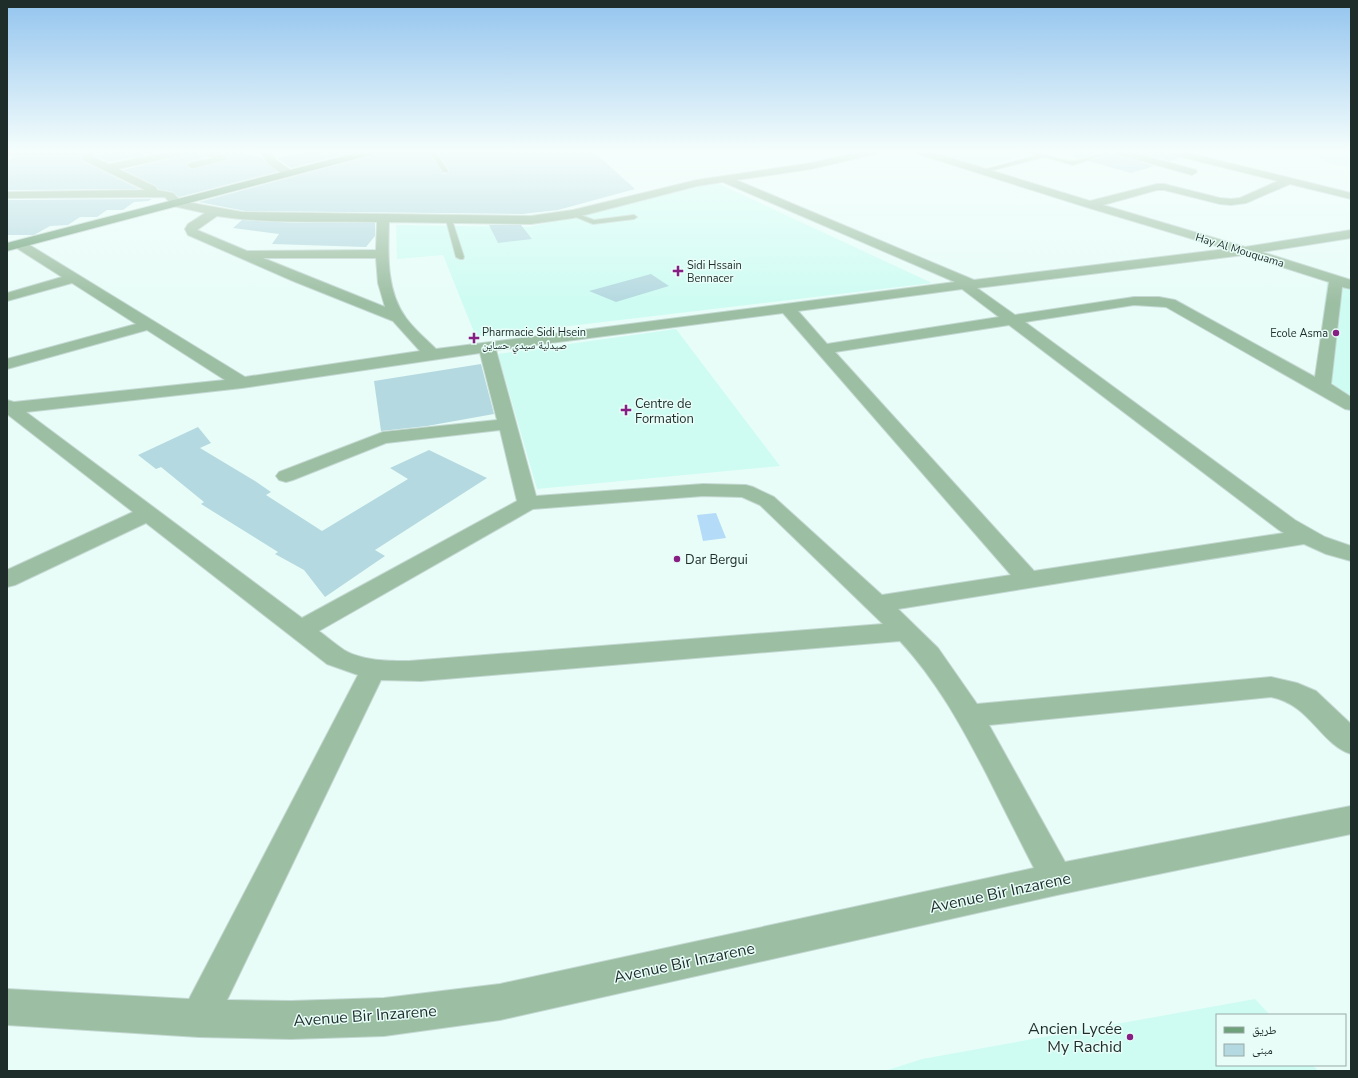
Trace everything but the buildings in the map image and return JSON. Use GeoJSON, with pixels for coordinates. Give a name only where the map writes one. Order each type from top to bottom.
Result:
{"type":"FeatureCollection","features":[{"type":"Feature","properties":{"kind":"main road"},"geometry":{"type":"LineString","coordinates":[[13,246],[183,202]]}},
{"type":"Feature","properties":{"kind":"street"},"geometry":{"type":"LineString","coordinates":[[177,204],[215,212],[268,217],[531,220],[572,214],[619,202]]}},
{"type":"Feature","properties":{"kind":"street"},"geometry":{"type":"LineString","coordinates":[[778,202],[969,284],[1012,320],[1287,525],[1305,537],[1327,548],[1351,554]]}},
{"type":"Feature","properties":{"kind":"street","name":"Hay Al Mouquama"},"geometry":{"type":"LineString","coordinates":[[1081,202],[1245,251],[1351,285]]}},
{"type":"Feature","properties":{"kind":"street"},"geometry":{"type":"LineString","coordinates":[[1090,205],[1100,202]]}},
{"type":"Feature","properties":{"kind":"street"},"geometry":{"type":"LineString","coordinates":[[215,212],[192,227],[192,232],[398,318]]}},
{"type":"Feature","properties":{"kind":"street"},"geometry":{"type":"LineString","coordinates":[[383,219],[382,254],[386,290],[398,318],[432,354]]}},
{"type":"Feature","properties":{"kind":"street"},"geometry":{"type":"LineString","coordinates":[[9,407],[242,383],[432,354],[969,284],[1245,251],[1351,234]]}},
{"type":"Feature","properties":{"kind":"street"},"geometry":{"type":"LineString","coordinates":[[13,246],[74,278],[242,383]]}},
{"type":"Feature","properties":{"kind":"street"},"geometry":{"type":"LineString","coordinates":[[243,254],[382,254]]}},
{"type":"Feature","properties":{"kind":"street"},"geometry":{"type":"LineString","coordinates":[[7,298],[74,278]]}},
{"type":"Feature","properties":{"kind":"street"},"geometry":{"type":"LineString","coordinates":[[1328,392],[1322,386],[1336,280]]}},
{"type":"Feature","properties":{"kind":"street"},"geometry":{"type":"LineString","coordinates":[[345,296],[386,290]]}},
{"type":"Feature","properties":{"kind":"street"},"geometry":{"type":"LineString","coordinates":[[824,349],[1134,301],[1159,301],[1170,303],[1351,405]]}},
{"type":"Feature","properties":{"kind":"street"},"geometry":{"type":"LineString","coordinates":[[787,308],[1030,580]]}},
{"type":"Feature","properties":{"kind":"street"},"geometry":{"type":"LineString","coordinates":[[7,364],[148,324]]}},
{"type":"Feature","properties":{"kind":"street"},"geometry":{"type":"LineString","coordinates":[[487,347],[528,503]]}},
{"type":"Feature","properties":{"kind":"street"},"geometry":{"type":"LineString","coordinates":[[9,407],[336,657],[373,670],[396,672],[421,671],[906,632]]}},
{"type":"Feature","properties":{"kind":"street"},"geometry":{"type":"LineString","coordinates":[[286,476],[383,438],[507,424]]}},
{"type":"Feature","properties":{"kind":"street"},"geometry":{"type":"LineString","coordinates":[[300,630],[528,503],[703,490],[746,491],[766,501],[929,655],[948,681],[970,716],[1057,879]]}},
{"type":"Feature","properties":{"kind":"street"},"geometry":{"type":"LineString","coordinates":[[7,579],[149,513]]}},
{"type":"Feature","properties":{"kind":"street"},"geometry":{"type":"LineString","coordinates":[[876,604],[1305,537]]}},
{"type":"Feature","properties":{"kind":"street"},"geometry":{"type":"LineString","coordinates":[[199,1018],[373,670]]}},
{"type":"Feature","properties":{"kind":"street"},"geometry":{"type":"LineString","coordinates":[[970,716],[1271,687],[1288,690],[1306,699],[1351,742]]}},
{"type":"Feature","properties":{"kind":"street","name":"Avenue Bir Inzarene"},"geometry":{"type":"LineString","coordinates":[[7,1007],[199,1018],[291,1020],[384,1017],[500,1002],[1057,879],[1351,820]]}},
{"type":"Feature","properties":{"kind":"lane"},"geometry":{"type":"LineString","coordinates":[[572,214],[593,222],[634,217]]}},
{"type":"Feature","properties":{"kind":"lane"},"geometry":{"type":"LineString","coordinates":[[449,220],[460,257]]}},
{"type":"Feature","properties":{"kind":"shaded area","name":"Sidi Hssain Bennacer"},"geometry":{"type":"Polygon","coordinates":[[[631,202],[759,202],[932,283],[476,337],[443,255],[397,259],[396,225],[529,227],[631,202]]]}},
{"type":"Feature","properties":{"kind":"shaded area","name":"Ecole Asma"},"geometry":{"type":"Polygon","coordinates":[[[1327,282],[1351,290],[1351,397],[1315,376],[1327,282]]]}},
{"type":"Feature","properties":{"kind":"shaded area","name":"Centre de Formation"},"geometry":{"type":"Polygon","coordinates":[[[676,329],[780,466],[537,489],[498,354],[676,329]]]}},
{"type":"Feature","properties":{"kind":"shaded area","name":"Ancien Lycée My Rachid"},"geometry":{"type":"Polygon","coordinates":[[[1255,999],[1269,1014],[1216,1014],[1216,1066],[1314,1066],[1318,1071],[885,1071],[922,1059],[1255,999]]]}},
{"type":"Feature","properties":{"kind":"water"},"geometry":{"type":"Polygon","coordinates":[[[716,513],[726,538],[703,541],[697,515],[716,513]]]}},
{"type":"Feature","properties":{"kind":"place","name":"Sidi Hssain Bennacer"},"geometry":{"type":"Point","coordinates":[678,271]}},
{"type":"Feature","properties":{"kind":"place","name":"Ecole Asma"},"geometry":{"type":"Point","coordinates":[1336,333]}},
{"type":"Feature","properties":{"kind":"place","name":"Pharmacie Sidi Hsein صيدلية سيدي حساين"},"geometry":{"type":"Point","coordinates":[474,338]}},
{"type":"Feature","properties":{"kind":"place","name":"Centre de Formation"},"geometry":{"type":"Point","coordinates":[626,410]}},
{"type":"Feature","properties":{"kind":"place","name":"Dar Bergui"},"geometry":{"type":"Point","coordinates":[677,559]}},
{"type":"Feature","properties":{"kind":"place","name":"Ancien Lycée My Rachid"},"geometry":{"type":"Point","coordinates":[1130,1037]}}]}
